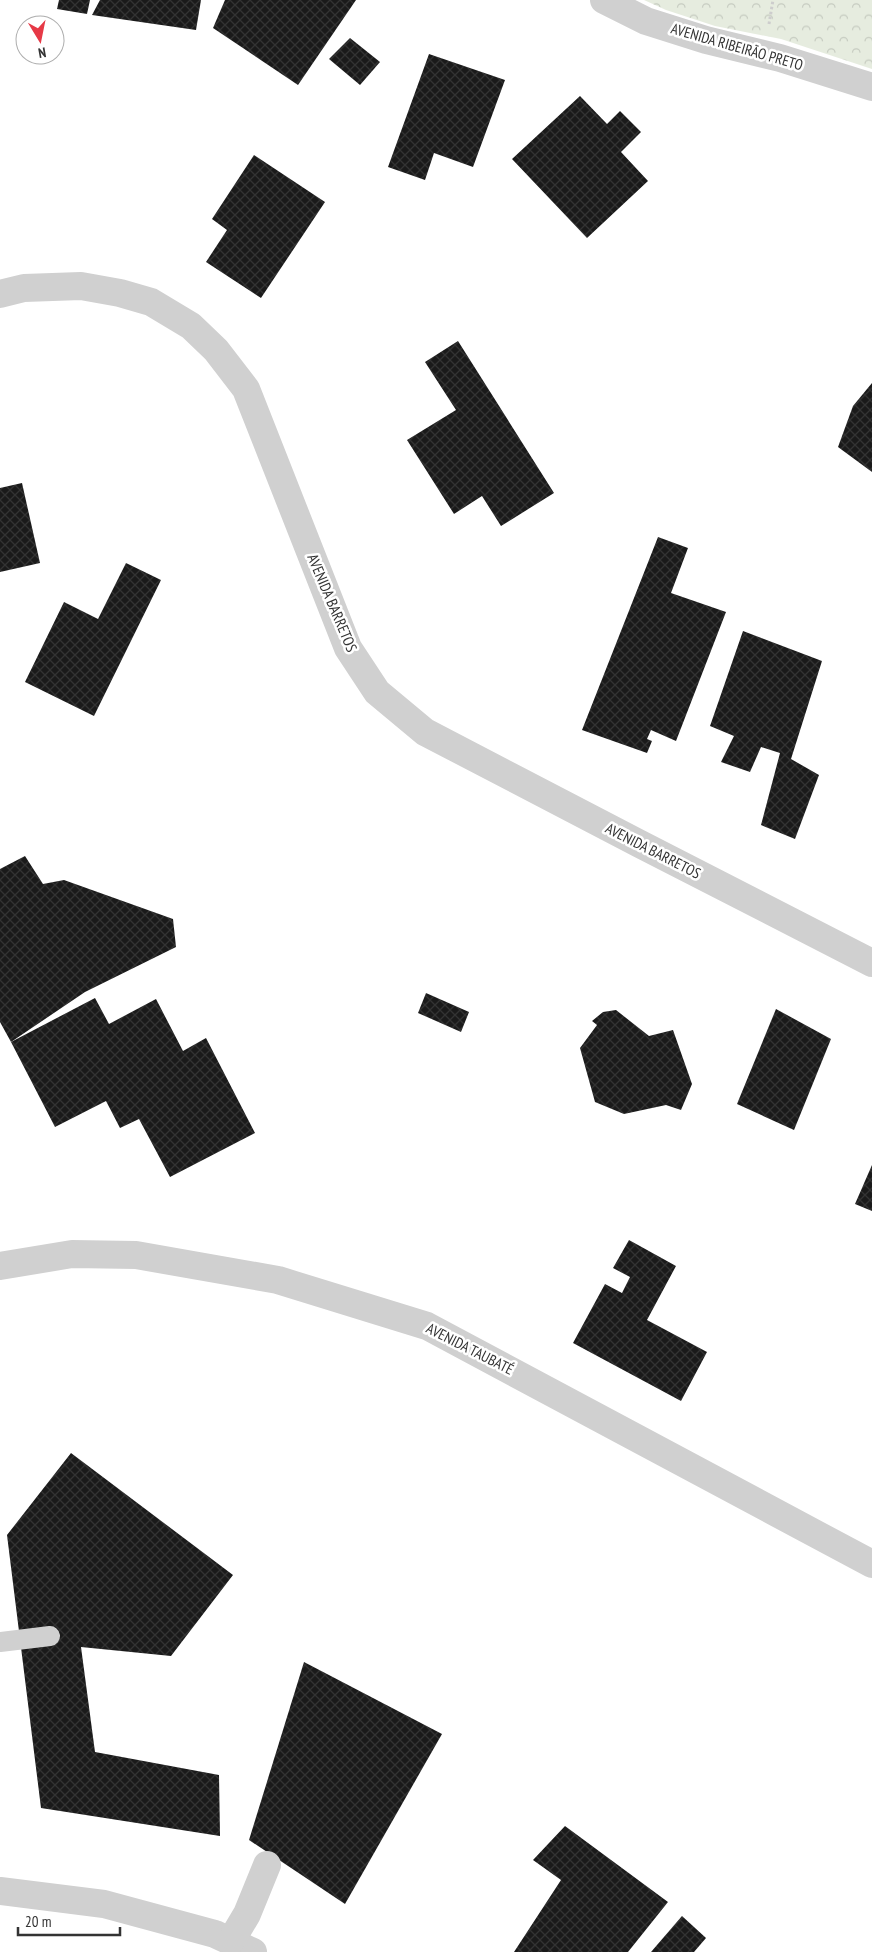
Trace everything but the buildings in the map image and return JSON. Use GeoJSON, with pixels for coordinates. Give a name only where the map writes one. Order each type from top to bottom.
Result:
{"type":"FeatureCollection","features":[{"type":"Feature","properties":{"kind":"street","name":"AVENIDA RIBEIRÃO PRETO"},"geometry":{"type":"LineString","coordinates":[[604,0],[646,21],[706,40],[780,58],[872,87]]}},
{"type":"Feature","properties":{"kind":"street","name":"AVENIDA BARRETOS"},"geometry":{"type":"LineString","coordinates":[[0,294],[24,288],[81,286],[120,293],[151,302],[191,326],[216,350],[246,389],[348,648],[377,692],[425,732],[872,963]]}},
{"type":"Feature","properties":{"kind":"street","name":"AVENIDA TAUBATÉ"},"geometry":{"type":"LineString","coordinates":[[0,1266],[72,1254],[136,1255],[278,1280],[428,1326],[872,1564]]}},
{"type":"Feature","properties":{"kind":"street"},"geometry":{"type":"LineString","coordinates":[[0,1891],[104,1904],[215,1934],[242,1947],[247,1914],[267,1865]]}},
{"type":"Feature","properties":{"kind":"lane"},"geometry":{"type":"LineString","coordinates":[[0,1642],[50,1636]]}},
{"type":"Feature","properties":{"kind":"green space"},"geometry":{"type":"Polygon","coordinates":[[[644,0],[872,0],[872,69],[781,39],[715,26],[666,10],[644,0]]]}}]}
